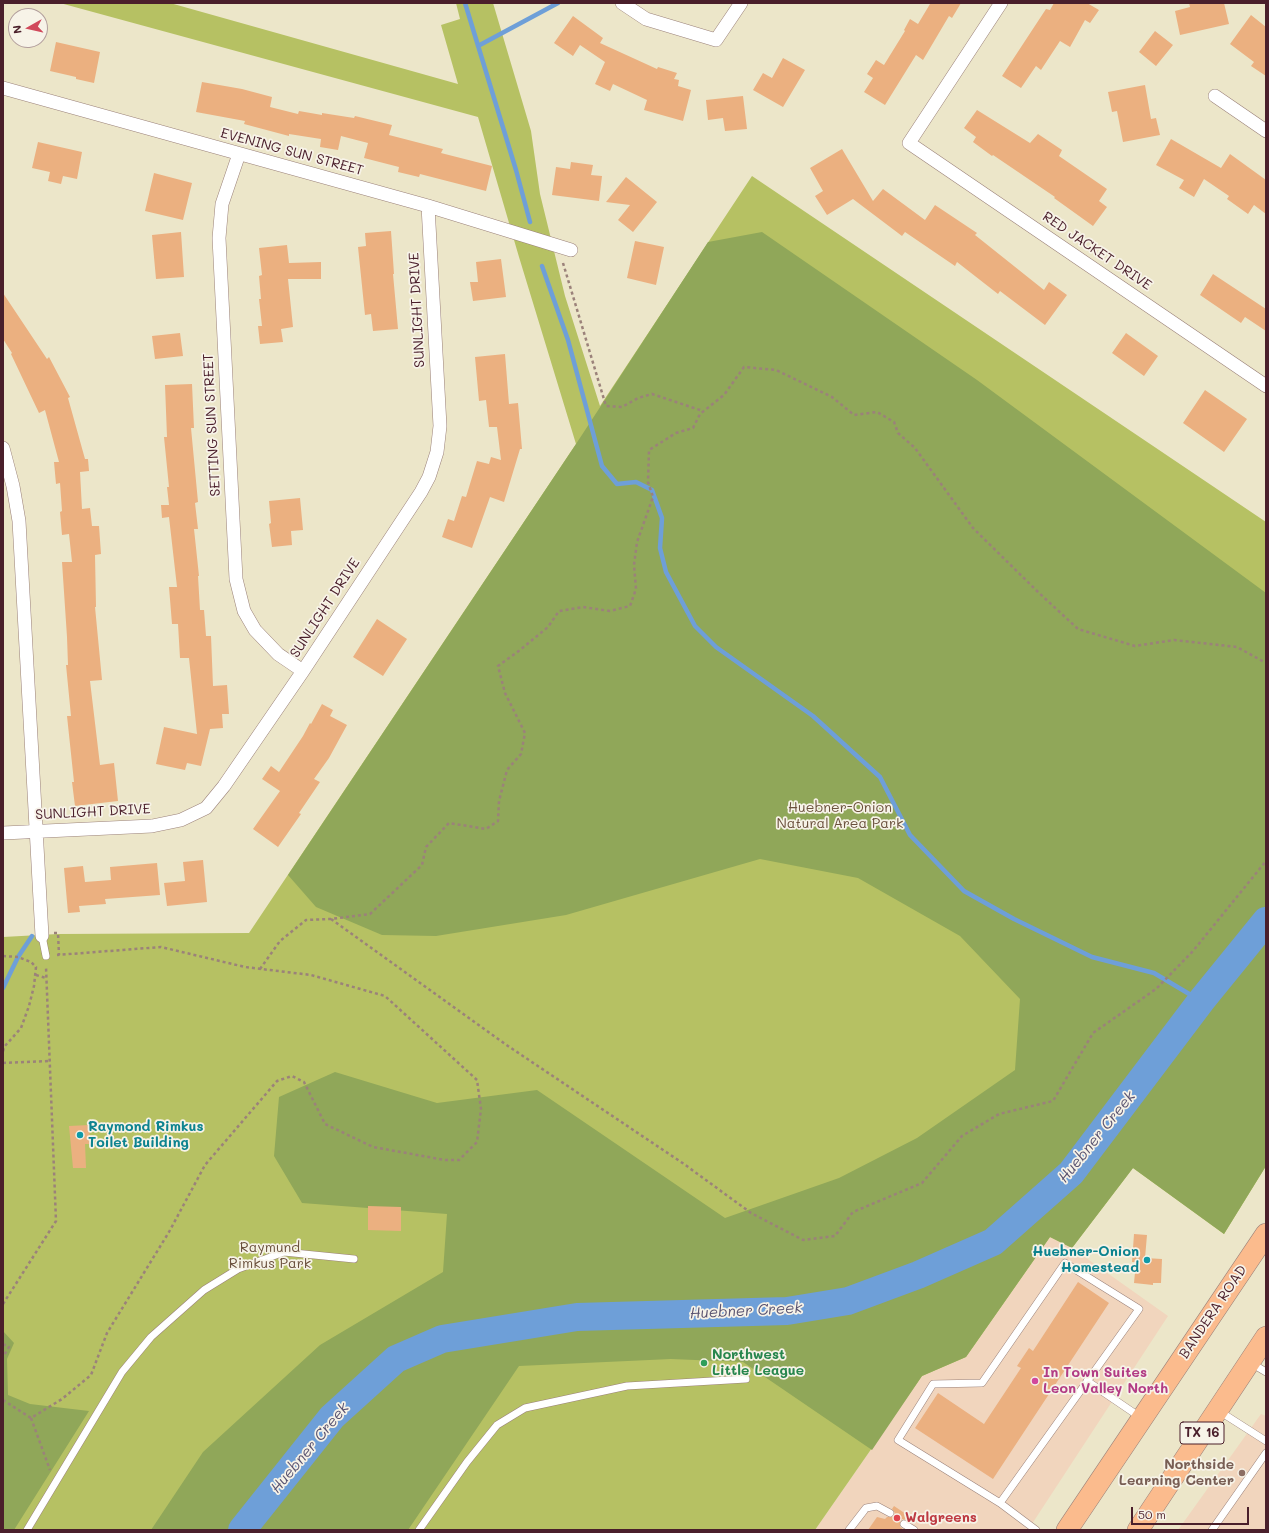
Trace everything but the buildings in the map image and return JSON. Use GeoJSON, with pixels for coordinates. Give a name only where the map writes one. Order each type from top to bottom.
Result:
{"type":"FeatureCollection","features":[{"type":"Feature","properties":{"kind":"main road","name":"BANDERA ROAD"},"geometry":{"type":"LineString","coordinates":[[1067,1530],[1266,1234]]}},
{"type":"Feature","properties":{"kind":"main road","name":"TX 16"},"geometry":{"type":"LineString","coordinates":[[1138,1530],[1218,1410],[1258,1367],[1266,1337]]}},
{"type":"Feature","properties":{"kind":"street"},"geometry":{"type":"LineString","coordinates":[[622,3],[646,19],[716,40],[740,3]]}},
{"type":"Feature","properties":{"kind":"street","name":"RED JACKET DRIVE"},"geometry":{"type":"LineString","coordinates":[[1001,3],[910,143],[1266,386]]}},
{"type":"Feature","properties":{"kind":"street","name":"EVENING SUN STREET"},"geometry":{"type":"LineString","coordinates":[[3,88],[428,206],[572,250]]}},
{"type":"Feature","properties":{"kind":"street"},"geometry":{"type":"LineString","coordinates":[[1215,96],[1266,130]]}},
{"type":"Feature","properties":{"kind":"street","name":"SETTING SUN STREET"},"geometry":{"type":"LineString","coordinates":[[239,154],[222,204],[219,238],[236,579],[244,611],[255,630],[278,654],[303,671]]}},
{"type":"Feature","properties":{"kind":"street","name":"SUNLIGHT DRIVE"},"geometry":{"type":"LineString","coordinates":[[3,833],[152,826],[181,820],[206,808],[224,786],[303,671],[421,492],[429,477],[437,452],[440,426],[428,206]]}},
{"type":"Feature","properties":{"kind":"street"},"geometry":{"type":"LineString","coordinates":[[3,448],[13,486],[19,521],[35,832],[42,936]]}},
{"type":"Feature","properties":{"kind":"lane"},"geometry":{"type":"LineString","coordinates":[[42,936],[46,956]]}},
{"type":"Feature","properties":{"kind":"lane"},"geometry":{"type":"LineString","coordinates":[[27,1530],[122,1372],[151,1337],[204,1290],[238,1269],[284,1252],[354,1259]]}},
{"type":"Feature","properties":{"kind":"lane"},"geometry":{"type":"LineString","coordinates":[[1000,1503],[1139,1309],[1065,1263],[982,1383],[933,1384],[898,1440],[1000,1503],[1036,1530]]}},
{"type":"Feature","properties":{"kind":"lane"},"geometry":{"type":"LineString","coordinates":[[419,1530],[467,1462],[497,1425],[525,1408],[627,1386],[746,1379]]}},
{"type":"Feature","properties":{"kind":"lane"},"geometry":{"type":"LineString","coordinates":[[1087,1381],[1142,1418]]}},
{"type":"Feature","properties":{"kind":"lane"},"geometry":{"type":"LineString","coordinates":[[1218,1410],[1266,1441]]}},
{"type":"Feature","properties":{"kind":"lane"},"geometry":{"type":"LineString","coordinates":[[1212,1530],[1266,1453]]}},
{"type":"Feature","properties":{"kind":"lane"},"geometry":{"type":"LineString","coordinates":[[849,1530],[866,1508],[877,1506],[890,1512]]}},
{"type":"Feature","properties":{"kind":"lane"},"geometry":{"type":"LineString","coordinates":[[904,1524],[914,1530]]}},
{"type":"Feature","properties":{"kind":"path"},"geometry":{"type":"LineString","coordinates":[[557,246],[573,292],[606,406],[622,407],[638,398],[652,394],[683,403],[703,411]]}},
{"type":"Feature","properties":{"kind":"path"},"geometry":{"type":"LineString","coordinates":[[260,969],[280,941],[306,920],[331,919],[370,914],[396,887],[422,865],[426,847],[449,823],[486,829],[498,821],[499,801],[507,770],[521,754],[525,733],[505,693],[498,666],[548,627],[559,611],[583,607],[610,611],[630,606],[636,589],[634,565],[637,542],[653,497],[648,482],[649,450],[676,433],[693,428],[700,414],[724,396],[744,367],[776,370],[832,397],[854,415],[877,412],[894,422],[898,433],[915,448],[973,528],[1078,629],[1135,646],[1174,640],[1237,647],[1266,663]]}},
{"type":"Feature","properties":{"kind":"path"},"geometry":{"type":"LineString","coordinates":[[331,919],[508,1046],[684,1164],[751,1213],[803,1240],[835,1236],[853,1212],[922,1183],[962,1136],[999,1114],[1053,1101],[1093,1033],[1156,989],[1193,951],[1266,861]]}},
{"type":"Feature","properties":{"kind":"path"},"geometry":{"type":"LineString","coordinates":[[3,1304],[56,1221],[46,956],[161,946],[245,967],[310,975],[384,996],[477,1080],[481,1109],[477,1142],[459,1160],[446,1160],[373,1146],[325,1124],[304,1082],[292,1076],[277,1081],[205,1165],[169,1232],[107,1333],[91,1375],[62,1399],[31,1418]]}},
{"type":"Feature","properties":{"kind":"path"},"geometry":{"type":"LineString","coordinates":[[3,956],[18,957],[31,962],[36,968],[36,975],[29,1006],[21,1028],[4,1047],[3,1052]]}},
{"type":"Feature","properties":{"kind":"path"},"geometry":{"type":"LineString","coordinates":[[36,975],[46,978]]}},
{"type":"Feature","properties":{"kind":"path"},"geometry":{"type":"LineString","coordinates":[[3,1063],[50,1061]]}},
{"type":"Feature","properties":{"kind":"path"},"geometry":{"type":"LineString","coordinates":[[3,1344],[9,1347],[3,1357]]}},
{"type":"Feature","properties":{"kind":"path"},"geometry":{"type":"LineString","coordinates":[[3,1400],[31,1418],[55,1484]]}},
{"type":"Feature","properties":{"kind":"shaded area"},"geometry":{"type":"Polygon","coordinates":[[[1050,1237],[1072,1248],[1168,1316],[1028,1530],[815,1530],[922,1376],[966,1357],[1050,1237]]]}},
{"type":"Feature","properties":{"kind":"shaded area","name":"Northside Learning Center"},"geometry":{"type":"Polygon","coordinates":[[[1261,1414],[1266,1416],[1266,1530],[1178,1530],[1261,1414]]]}},
{"type":"Feature","properties":{"kind":"green space","name":"Huebner-Onion Natural Area Park"},"geometry":{"type":"Polygon","coordinates":[[[60,3],[170,3],[458,84],[441,25],[460,19],[456,3],[493,3],[531,131],[540,194],[565,296],[600,406],[752,176],[1266,522],[1266,1166],[1224,1234],[1133,1168],[1072,1248],[1050,1237],[966,1357],[922,1376],[815,1530],[3,1530],[3,937],[58,934],[249,933],[576,444],[478,117],[60,3]]]}},
{"type":"Feature","properties":{"kind":"green space","name":"Huebner-Onion Natural Area Park"},"geometry":{"type":"Polygon","coordinates":[[[762,232],[977,380],[1266,593],[1266,1166],[1224,1234],[1133,1168],[1072,1248],[1050,1237],[966,1357],[922,1376],[872,1450],[743,1362],[671,1359],[519,1366],[408,1530],[151,1530],[203,1452],[320,1345],[443,1272],[447,1214],[302,1203],[274,1156],[279,1097],[335,1072],[437,1103],[537,1090],[725,1218],[839,1178],[917,1138],[1015,1070],[1020,999],[960,936],[858,878],[760,859],[566,915],[436,936],[382,935],[316,907],[288,875],[576,444],[708,242],[762,232]]]}},
{"type":"Feature","properties":{"kind":"green space"},"geometry":{"type":"Polygon","coordinates":[[[3,1331],[14,1343],[7,1359],[8,1395],[30,1404],[89,1411],[14,1530],[3,1530],[3,1331]]]}},
{"type":"Feature","properties":{"kind":"waterway"},"geometry":{"type":"LineString","coordinates":[[465,3],[516,170],[530,222]]}},
{"type":"Feature","properties":{"kind":"waterway"},"geometry":{"type":"LineString","coordinates":[[478,46],[558,3]]}},
{"type":"Feature","properties":{"kind":"waterway"},"geometry":{"type":"LineString","coordinates":[[542,266],[568,340],[602,466],[617,484],[636,482],[652,490],[662,518],[660,548],[666,572],[695,626],[716,647],[813,716],[880,777],[910,835],[964,891],[1014,919],[1092,957],[1154,973],[1201,1001]]}},
{"type":"Feature","properties":{"kind":"waterway","name":"Huebner Creek"},"geometry":{"type":"LineString","coordinates":[[242,1530],[332,1417],[396,1359],[442,1339],[577,1317],[787,1311],[848,1301],[918,1275],[993,1242],[1071,1173],[1201,1001],[1266,921]]}},
{"type":"Feature","properties":{"kind":"waterway"},"geometry":{"type":"LineString","coordinates":[[3,988],[18,957],[32,936]]}},
{"type":"Feature","properties":{"kind":"place","name":"Raymond Rimkus Toilet Building"},"geometry":{"type":"Point","coordinates":[80,1135]}},
{"type":"Feature","properties":{"kind":"place","name":"Huebner-Onion Homestead"},"geometry":{"type":"Point","coordinates":[1147,1260]}},
{"type":"Feature","properties":{"kind":"place","name":"Northwest Little League"},"geometry":{"type":"Point","coordinates":[704,1363]}},
{"type":"Feature","properties":{"kind":"place","name":"In Town Suites Leon Valley North"},"geometry":{"type":"Point","coordinates":[1035,1381]}},
{"type":"Feature","properties":{"kind":"place","name":"Northside Learning Center"},"geometry":{"type":"Point","coordinates":[1242,1473]}},
{"type":"Feature","properties":{"kind":"place","name":"Walgreens"},"geometry":{"type":"Point","coordinates":[897,1518]}},
{"type":"Feature","properties":{"kind":"park label","name":"Raymund Rimkus Park"},"geometry":{"type":"Point","coordinates":[270,1256]}}]}
